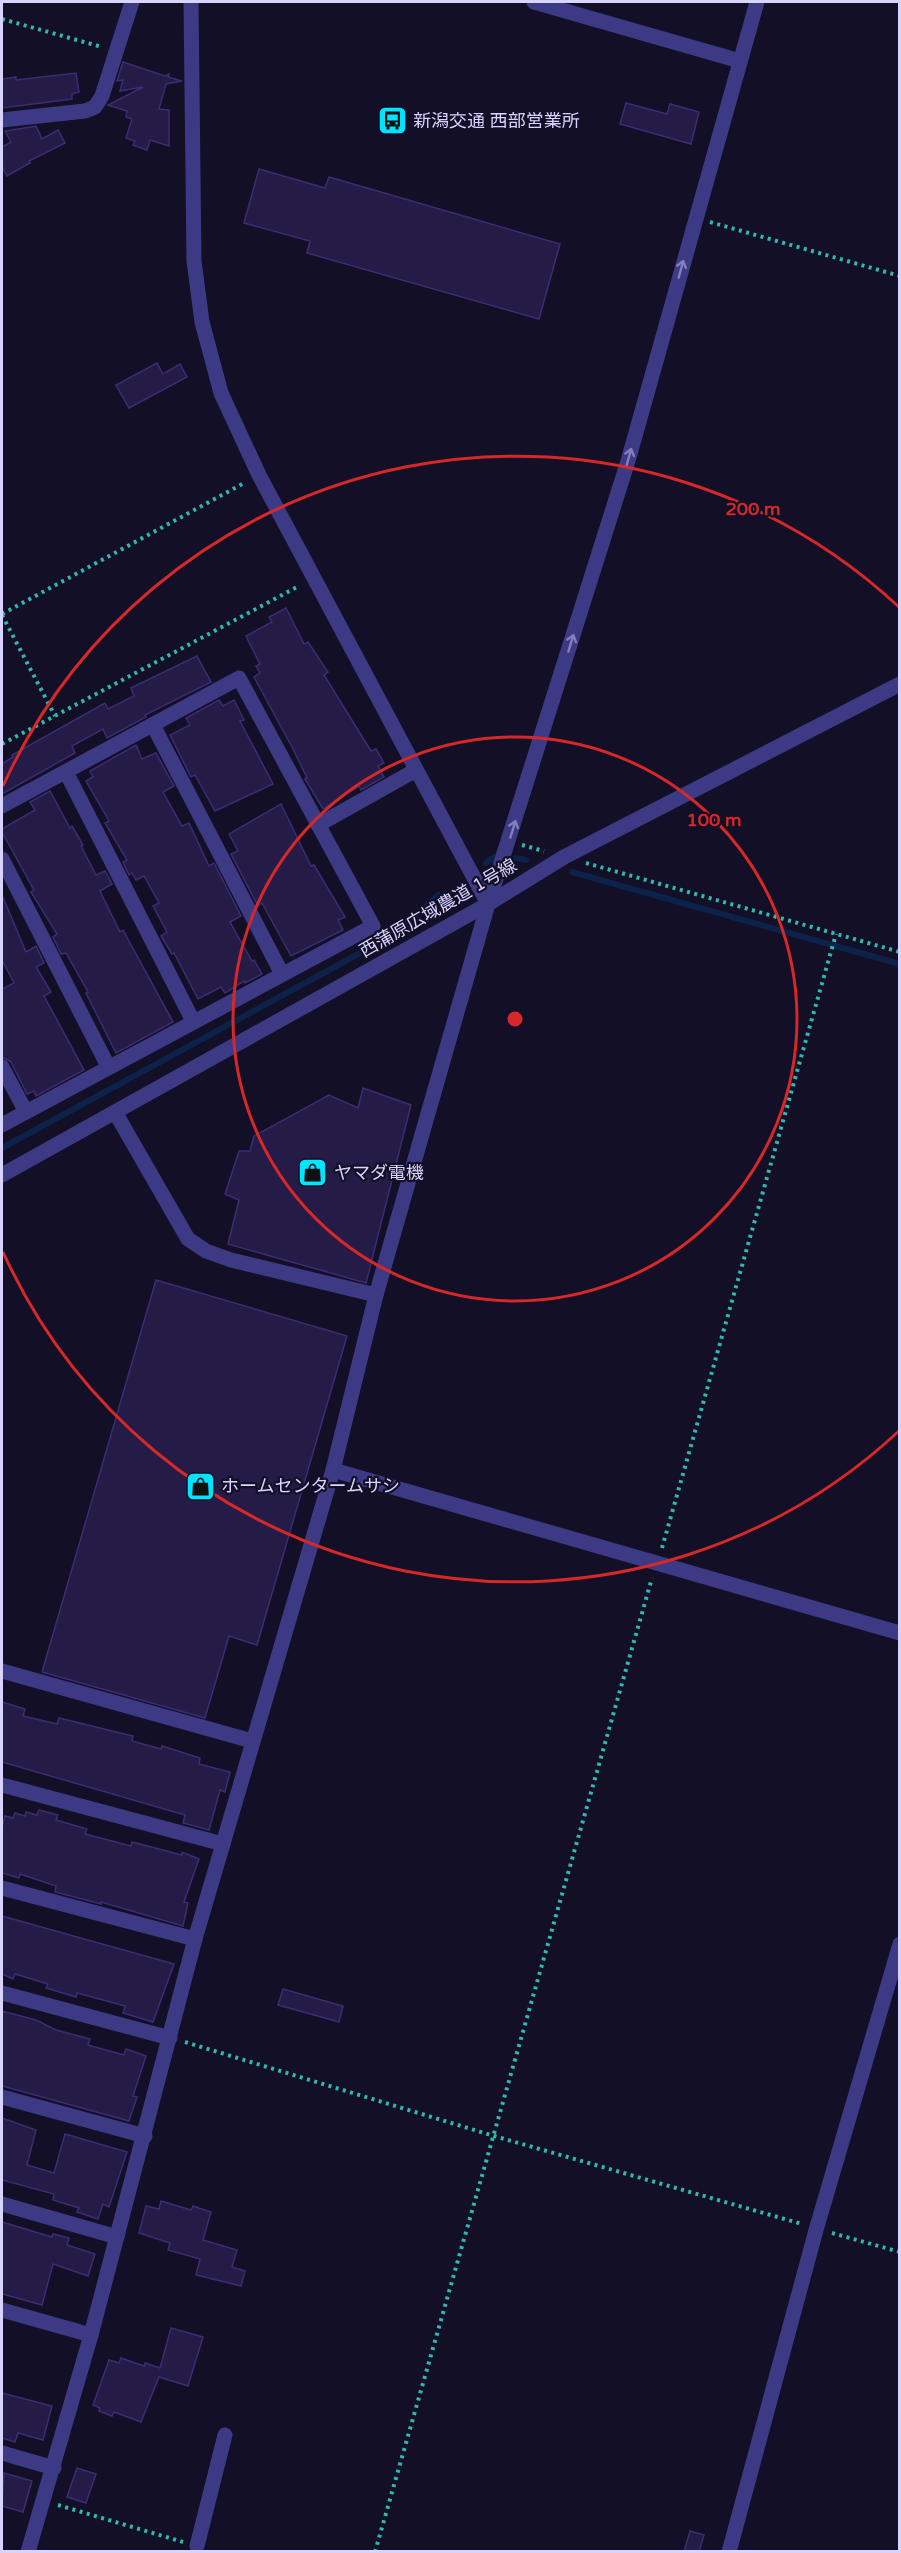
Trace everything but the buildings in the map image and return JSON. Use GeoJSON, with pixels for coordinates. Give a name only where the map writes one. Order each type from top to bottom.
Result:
{"type":"FeatureCollection","features":[{"type":"Feature","properties":{"kind":"street"},"geometry":{"type":"LineString","coordinates":[[2,120],[85,111],[95,106],[102,96],[132,2]]}},
{"type":"Feature","properties":{"kind":"street"},"geometry":{"type":"LineString","coordinates":[[191,2],[194,261],[209,355],[221,393],[259,475],[488,904]]}},
{"type":"Feature","properties":{"kind":"street"},"geometry":{"type":"LineString","coordinates":[[534,2],[740,61]]}},
{"type":"Feature","properties":{"kind":"street"},"geometry":{"type":"LineString","coordinates":[[28,2552],[45,2501],[91,2335],[195,1939],[333,1470],[376,1295],[488,904],[628,461],[758,2]]}},
{"type":"Feature","properties":{"kind":"street"},"geometry":{"type":"LineString","coordinates":[[2,806],[239,678],[373,926],[108,1066],[2,1125]]}},
{"type":"Feature","properties":{"kind":"street","name":"西蒲原広域農道 1号線"},"geometry":{"type":"LineString","coordinates":[[2,1174],[488,904],[564,857],[900,684]]}},
{"type":"Feature","properties":{"kind":"street"},"geometry":{"type":"LineString","coordinates":[[153,725],[282,974]]}},
{"type":"Feature","properties":{"kind":"street"},"geometry":{"type":"LineString","coordinates":[[318,825],[416,770]]}},
{"type":"Feature","properties":{"kind":"street"},"geometry":{"type":"LineString","coordinates":[[66,772],[193,1021]]}},
{"type":"Feature","properties":{"kind":"street"},"geometry":{"type":"LineString","coordinates":[[2,860],[108,1066]]}},
{"type":"Feature","properties":{"kind":"street"},"geometry":{"type":"LineString","coordinates":[[2,1067],[26,1112]]}},
{"type":"Feature","properties":{"kind":"street"},"geometry":{"type":"LineString","coordinates":[[115,1112],[188,1239],[206,1251],[231,1260],[376,1295]]}},
{"type":"Feature","properties":{"kind":"street"},"geometry":{"type":"LineString","coordinates":[[333,1470],[900,1633]]}},
{"type":"Feature","properties":{"kind":"street"},"geometry":{"type":"LineString","coordinates":[[2,1671],[252,1741]]}},
{"type":"Feature","properties":{"kind":"street"},"geometry":{"type":"LineString","coordinates":[[2,1785],[223,1844]]}},
{"type":"Feature","properties":{"kind":"street"},"geometry":{"type":"LineString","coordinates":[[2,1888],[195,1939]]}},
{"type":"Feature","properties":{"kind":"street"},"geometry":{"type":"LineString","coordinates":[[729,2552],[816,2230],[900,1944]]}},
{"type":"Feature","properties":{"kind":"street"},"geometry":{"type":"LineString","coordinates":[[2,1993],[170,2038]]}},
{"type":"Feature","properties":{"kind":"street"},"geometry":{"type":"LineString","coordinates":[[2,2097],[145,2136]]}},
{"type":"Feature","properties":{"kind":"street"},"geometry":{"type":"LineString","coordinates":[[2,2204],[117,2237]]}},
{"type":"Feature","properties":{"kind":"street"},"geometry":{"type":"LineString","coordinates":[[2,2310],[91,2335]]}},
{"type":"Feature","properties":{"kind":"street"},"geometry":{"type":"LineString","coordinates":[[197,2546],[225,2435]]}},
{"type":"Feature","properties":{"kind":"street"},"geometry":{"type":"LineString","coordinates":[[2,2453],[54,2468]]}},
{"type":"Feature","properties":{"kind":"path"},"geometry":{"type":"LineString","coordinates":[[2,19],[117,51]]}},
{"type":"Feature","properties":{"kind":"path"},"geometry":{"type":"LineString","coordinates":[[695,218],[900,276]]}},
{"type":"Feature","properties":{"kind":"path"},"geometry":{"type":"LineString","coordinates":[[55,716],[2,615],[259,475]]}},
{"type":"Feature","properties":{"kind":"path"},"geometry":{"type":"LineString","coordinates":[[2,744],[313,578]]}},
{"type":"Feature","properties":{"kind":"path"},"geometry":{"type":"LineString","coordinates":[[509,842],[900,952]]}},
{"type":"Feature","properties":{"kind":"path"},"geometry":{"type":"LineString","coordinates":[[375,2552],[836,934]]}},
{"type":"Feature","properties":{"kind":"path"},"geometry":{"type":"LineString","coordinates":[[170,2038],[494,2136],[803,2224],[816,2230],[900,2252]]}},
{"type":"Feature","properties":{"kind":"path"},"geometry":{"type":"LineString","coordinates":[[45,2501],[197,2546]]}},
{"type":"Feature","properties":{"kind":"waterway"},"geometry":{"type":"LineString","coordinates":[[486,863],[496,856]]}},
{"type":"Feature","properties":{"kind":"waterway"},"geometry":{"type":"LineString","coordinates":[[516,858],[526,860]]}},
{"type":"Feature","properties":{"kind":"waterway"},"geometry":{"type":"LineString","coordinates":[[572,872],[900,964]]}},
{"type":"Feature","properties":{"kind":"waterway"},"geometry":{"type":"LineString","coordinates":[[2,1148],[395,934],[438,895]]}},
{"type":"Feature","properties":{"kind":"place","name":"新潟交通 西部営業所"},"geometry":{"type":"Point","coordinates":[392,121]}},
{"type":"Feature","properties":{"kind":"place","name":"ヤマダ電機"},"geometry":{"type":"Point","coordinates":[313,1173]}},
{"type":"Feature","properties":{"kind":"place","name":"ホームセンタームサシ"},"geometry":{"type":"Point","coordinates":[200,1486]}}]}
